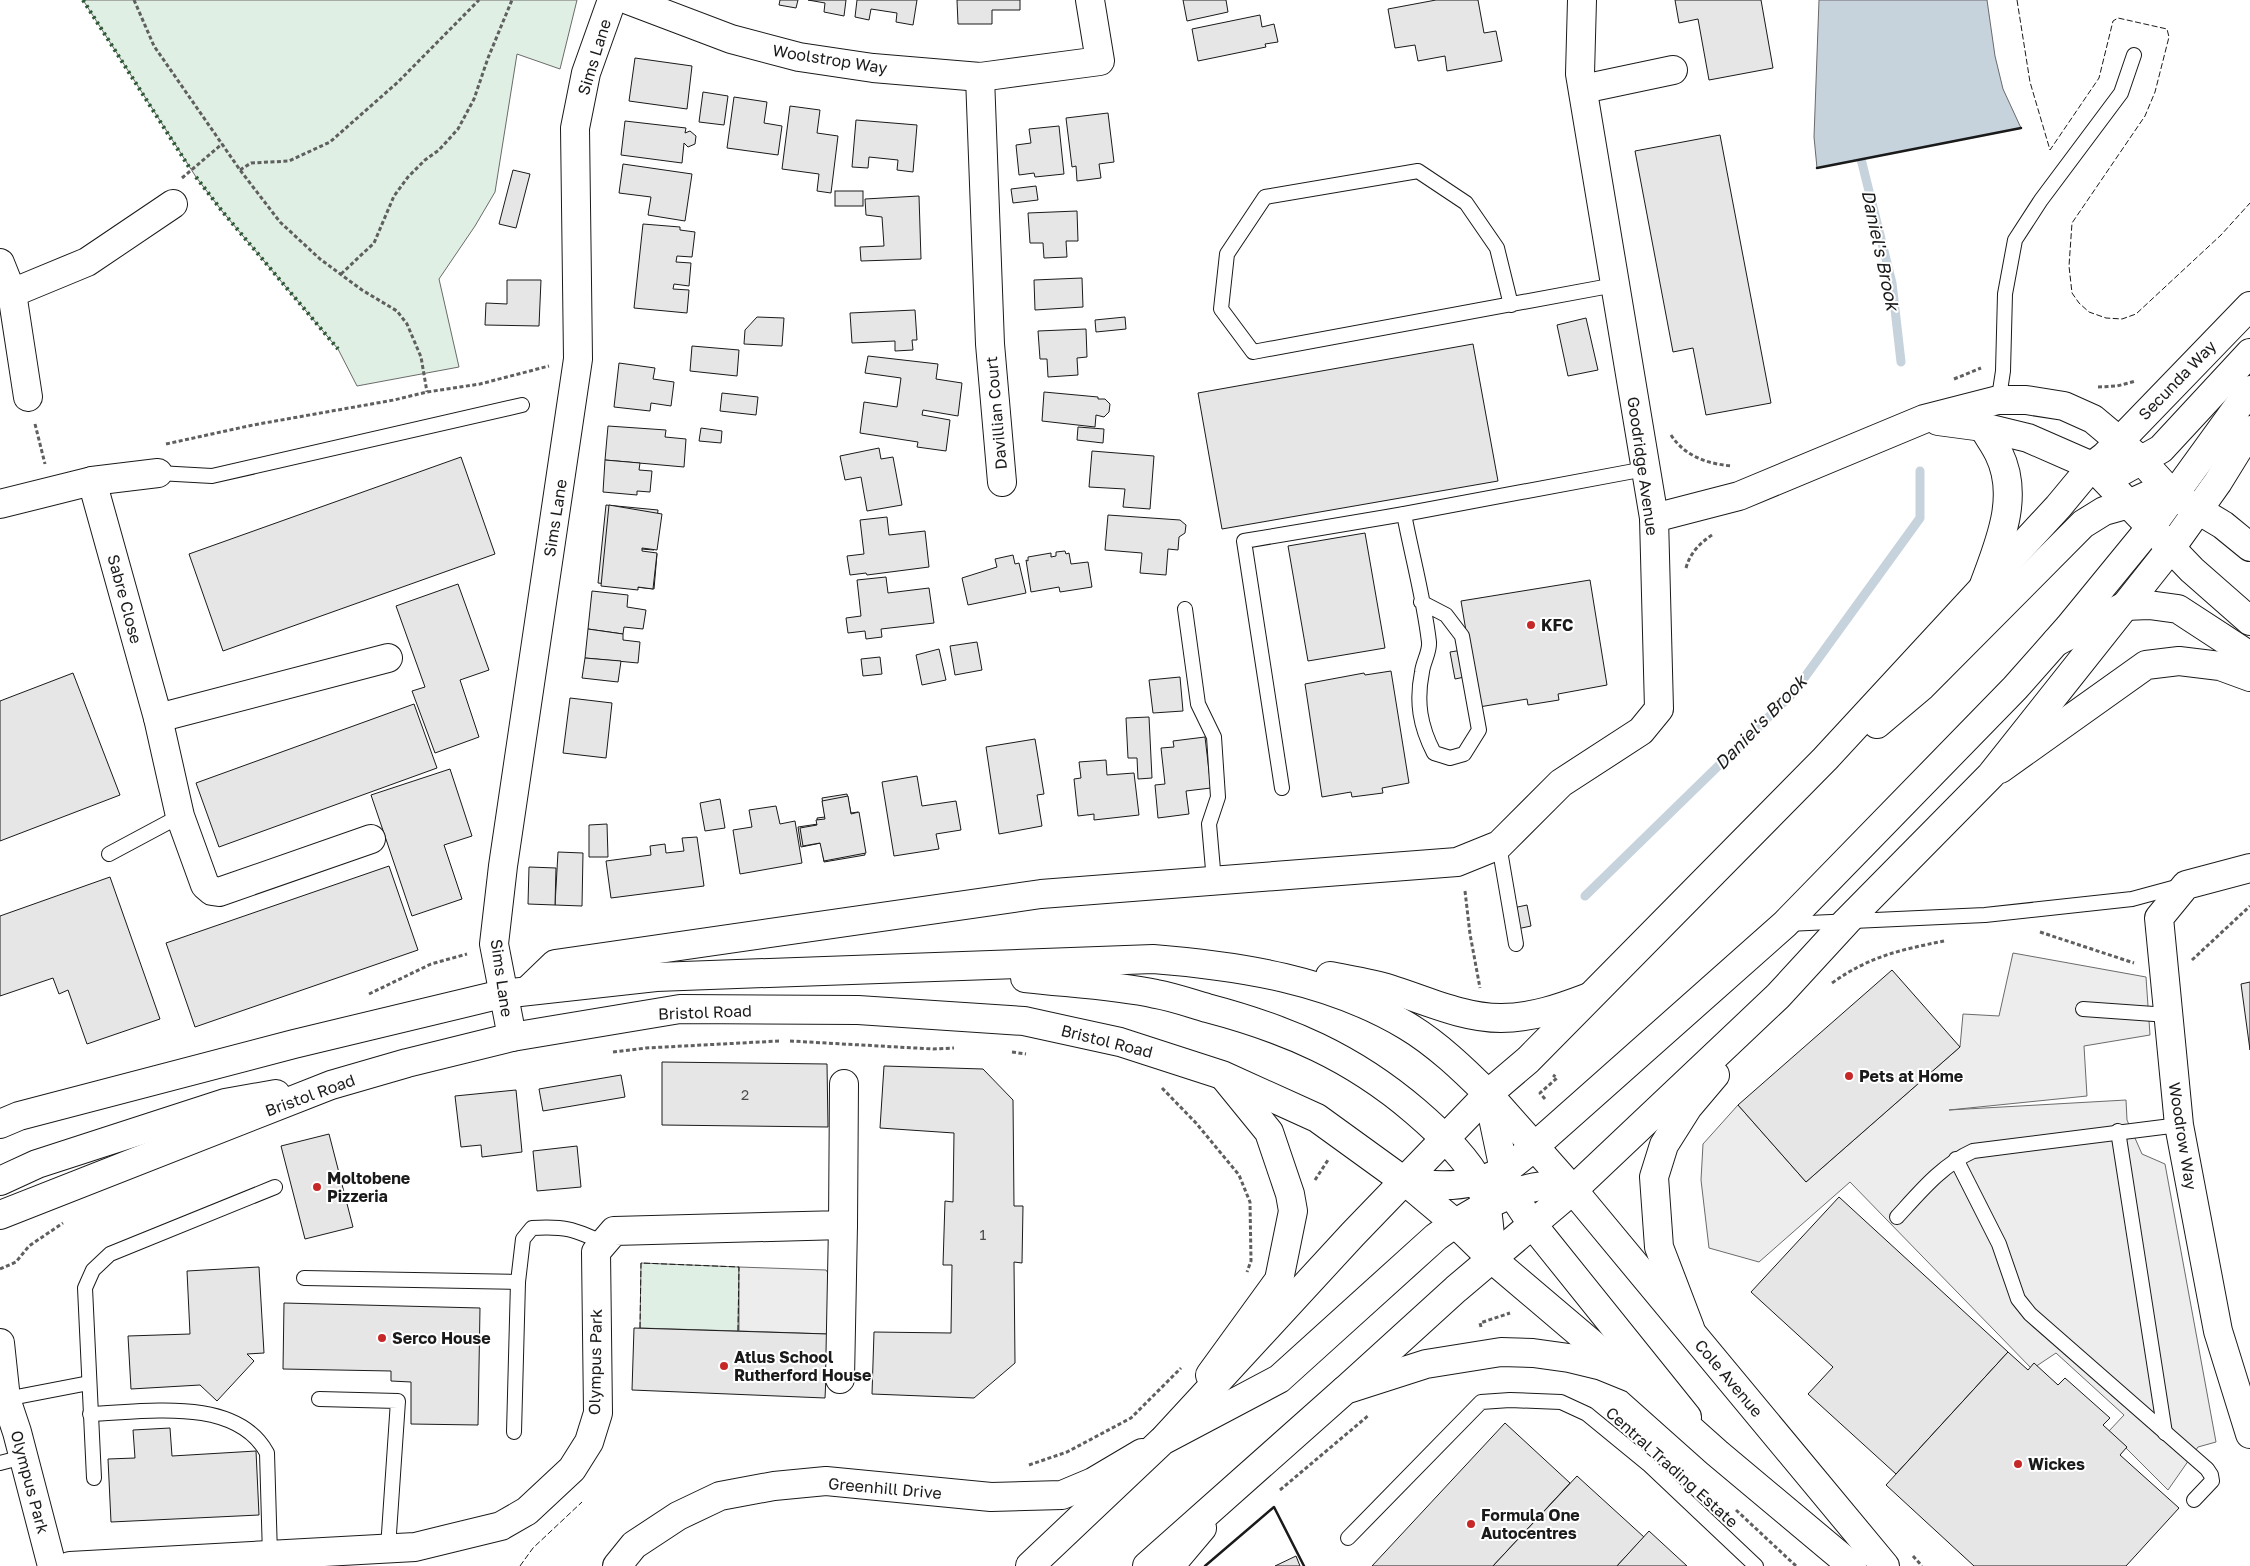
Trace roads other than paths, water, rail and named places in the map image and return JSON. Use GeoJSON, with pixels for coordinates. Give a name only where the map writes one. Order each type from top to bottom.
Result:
{"type":"FeatureCollection","features":[{"type":"Feature","properties":{"kind":"main road","name":"Sims Lane"},"geometry":{"type":"LineString","coordinates":[[512,1037],[515,992],[494,944],[503,866],[578,359],[575,128],[586,73],[612,0]]}},
{"type":"Feature","properties":{"kind":"main road","name":"Woolstrop Way"},"geometry":{"type":"LineString","coordinates":[[628,0],[730,39],[799,57],[873,68],[980,77],[1100,61],[1090,0]]}},
{"type":"Feature","properties":{"kind":"main road","name":"Goodridge Avenue"},"geometry":{"type":"LineString","coordinates":[[1214,881],[1450,863],[1499,845],[1561,783],[1641,731],[1658,709],[1654,518],[1580,74],[1582,0]]}},
{"type":"Feature","properties":{"kind":"main road"},"geometry":{"type":"LineString","coordinates":[[1583,89],[1673,70]]}},
{"type":"Feature","properties":{"kind":"main road","name":"Davillian Court"},"geometry":{"type":"LineString","coordinates":[[980,77],[990,344],[1002,482]]}},
{"type":"Feature","properties":{"kind":"main road"},"geometry":{"type":"LineString","coordinates":[[12,293],[87,262],[173,204]]}},
{"type":"Feature","properties":{"kind":"main road"},"geometry":{"type":"LineString","coordinates":[[0,262],[12,293],[28,396]]}},
{"type":"Feature","properties":{"kind":"main road","name":"Secunda Way"},"geometry":{"type":"LineString","coordinates":[[1769,816],[1825,759],[2105,454],[2250,306]]}},
{"type":"Feature","properties":{"kind":"main road"},"geometry":{"type":"LineString","coordinates":[[1654,518],[1739,496],[1924,419],[1998,400],[2026,400],[2064,406],[2093,419],[2105,454],[2115,475],[2161,449],[2250,353]]}},
{"type":"Feature","properties":{"kind":"main road"},"geometry":{"type":"LineString","coordinates":[[1162,1441],[1279,1379],[1436,1237],[1455,1223],[1487,1206],[1535,1146],[1785,924],[2015,688],[2056,642],[2150,528],[2250,390]]}},
{"type":"Feature","properties":{"kind":"main road"},"geometry":{"type":"LineString","coordinates":[[1924,419],[1987,428],[2142,461],[2173,495],[2223,525],[2250,547]]}},
{"type":"Feature","properties":{"kind":"main road"},"geometry":{"type":"LineString","coordinates":[[1984,585],[2003,534],[2008,504],[2007,478],[1987,428]]}},
{"type":"Feature","properties":{"kind":"main road"},"geometry":{"type":"LineString","coordinates":[[1692,1334],[1658,1247],[1654,1177],[1664,1145],[1688,1108],[1778,996],[1847,921],[1991,775],[2171,548],[2199,510],[2250,430]]}},
{"type":"Feature","properties":{"kind":"main road"},"geometry":{"type":"LineString","coordinates":[[2105,454],[2129,504],[2192,570],[2250,621]]}},
{"type":"Feature","properties":{"kind":"main road"},"geometry":{"type":"LineString","coordinates":[[0,504],[92,481],[158,473]]}},
{"type":"Feature","properties":{"kind":"main road","name":"Sabre Close"},"geometry":{"type":"LineString","coordinates":[[92,481],[158,718],[180,816],[205,885],[212,891],[219,892],[371,839]]}},
{"type":"Feature","properties":{"kind":"main road"},"geometry":{"type":"LineString","coordinates":[[1030,1566],[1162,1441],[1404,1181],[1488,1094],[1528,1060],[1769,816],[1922,686],[2083,524],[2104,511],[2129,504],[2153,493],[2173,495]]}},
{"type":"Feature","properties":{"kind":"main road"},"geometry":{"type":"LineString","coordinates":[[2056,642],[2125,606],[2149,605],[2178,609],[2250,656]]}},
{"type":"Feature","properties":{"kind":"main road"},"geometry":{"type":"LineString","coordinates":[[158,718],[388,658]]}},
{"type":"Feature","properties":{"kind":"main road"},"geometry":{"type":"LineString","coordinates":[[1991,775],[2146,665],[2179,661],[2220,666],[2250,677]]}},
{"type":"Feature","properties":{"kind":"main road"},"geometry":{"type":"LineString","coordinates":[[2186,885],[2243,871]]}},
{"type":"Feature","properties":{"kind":"main road"},"geometry":{"type":"LineString","coordinates":[[515,992],[556,964],[1040,894],[1214,881]]}},
{"type":"Feature","properties":{"kind":"main road","name":"Woodrow Way"},"geometry":{"type":"LineString","coordinates":[[2186,885],[2159,918],[2179,1125],[2218,1331],[2250,1434]]}},
{"type":"Feature","properties":{"kind":"main road"},"geometry":{"type":"LineString","coordinates":[[0,1124],[19,1116],[294,1044],[515,992],[656,977],[1153,959],[1284,976],[1349,997],[1408,1026],[1446,1055],[1488,1094],[1508,1182],[1532,1224],[1717,1453]]}},
{"type":"Feature","properties":{"kind":"main road"},"geometry":{"type":"LineString","coordinates":[[1185,962],[1278,964],[1387,988],[1448,1008],[1500,1018],[1526,1016],[1551,1011],[1590,997]]}},
{"type":"Feature","properties":{"kind":"main road"},"geometry":{"type":"LineString","coordinates":[[941,968],[1156,993],[1254,1020],[1323,1048],[1392,1090],[1446,1139],[1478,1180],[1487,1206],[1492,1259],[1717,1453],[1852,1566]]}},
{"type":"Feature","properties":{"kind":"main road"},"geometry":{"type":"LineString","coordinates":[[1147,1566],[1220,1499],[1573,1190],[1778,996]]}},
{"type":"Feature","properties":{"kind":"main road","name":"Bristol Road"},"geometry":{"type":"LineString","coordinates":[[0,1215],[332,1085],[407,1063],[512,1037],[680,1009],[868,1011],[1024,1021],[1120,1042],[1222,1074],[1317,1118],[1404,1181],[1455,1223],[1492,1259]]}},
{"type":"Feature","properties":{"kind":"main road"},"geometry":{"type":"LineString","coordinates":[[1162,1441],[1279,1280],[1292,1212],[1290,1194],[1269,1132],[1222,1074]]}},
{"type":"Feature","properties":{"kind":"main road"},"geometry":{"type":"LineString","coordinates":[[840,1379],[844,1084]]}},
{"type":"Feature","properties":{"kind":"main road"},"geometry":{"type":"LineString","coordinates":[[0,1181],[37,1164],[225,1103],[332,1085]]}},
{"type":"Feature","properties":{"kind":"main road","name":"Cole Avenue"},"geometry":{"type":"LineString","coordinates":[[1488,1094],[1573,1190],[1885,1566]]}},
{"type":"Feature","properties":{"kind":"main road"},"geometry":{"type":"LineString","coordinates":[[1404,1181],[1443,1186],[1461,1185],[1478,1180],[1508,1182],[1534,1188],[1553,1185],[1573,1190]]}},
{"type":"Feature","properties":{"kind":"main road"},"geometry":{"type":"LineString","coordinates":[[604,1243],[614,1231],[843,1225]]}},
{"type":"Feature","properties":{"kind":"main road","name":"Olympus Park"},"geometry":{"type":"LineString","coordinates":[[70,1566],[214,1562],[270,1555],[345,1558],[388,1548],[415,1547],[501,1526],[527,1511],[572,1469],[590,1442],[598,1413],[596,1252],[604,1243]]}},
{"type":"Feature","properties":{"kind":"main road","name":"Olympus Park"},"geometry":{"type":"LineString","coordinates":[[0,1343],[3,1394],[12,1460],[52,1566]]}},
{"type":"Feature","properties":{"kind":"main road"},"geometry":{"type":"LineString","coordinates":[[1344,1390],[1426,1364],[1501,1352],[1533,1353],[1569,1358],[1602,1366],[1634,1380]]}},
{"type":"Feature","properties":{"kind":"main road","name":"Greenhill Drive"},"geometry":{"type":"LineString","coordinates":[[617,1566],[634,1545],[678,1516],[720,1496],[774,1486],[826,1481],[991,1497],[1062,1495],[1093,1482],[1162,1441]]}},
{"type":"Feature","properties":{"kind":"main road"},"geometry":{"type":"LineString","coordinates":[[1170,1566],[1196,1537],[1220,1499]]}},
{"type":"Feature","properties":{"kind":"lane"},"geometry":{"type":"LineString","coordinates":[[1987,428],[1998,400],[2003,371],[2005,294],[2015,240],[2041,200],[2121,92],[2134,55]]}},
{"type":"Feature","properties":{"kind":"lane"},"geometry":{"type":"LineString","coordinates":[[1511,304],[1497,248],[1466,203],[1418,171],[1265,197],[1227,254],[1221,309],[1253,352],[1615,285]]}},
{"type":"Feature","properties":{"kind":"lane"},"geometry":{"type":"LineString","coordinates":[[158,473],[212,476],[522,404]]}},
{"type":"Feature","properties":{"kind":"lane"},"geometry":{"type":"LineString","coordinates":[[1282,788],[1244,541],[1404,514],[1645,469]]}},
{"type":"Feature","properties":{"kind":"lane"},"geometry":{"type":"LineString","coordinates":[[1404,514],[1429,645],[1422,672],[1419,714],[1427,739],[1434,753],[1450,758],[1464,754],[1479,730],[1462,636],[1446,615],[1421,602]]}},
{"type":"Feature","properties":{"kind":"lane"},"geometry":{"type":"LineString","coordinates":[[1185,609],[1198,704],[1214,737],[1218,797],[1210,824],[1214,881]]}},
{"type":"Feature","properties":{"kind":"lane"},"geometry":{"type":"LineString","coordinates":[[109,854],[180,816]]}},
{"type":"Feature","properties":{"kind":"lane"},"geometry":{"type":"LineString","coordinates":[[1499,845],[1516,944]]}},
{"type":"Feature","properties":{"kind":"lane"},"geometry":{"type":"LineString","coordinates":[[1785,924],[1985,915],[2132,899],[2186,885]]}},
{"type":"Feature","properties":{"kind":"lane"},"geometry":{"type":"LineString","coordinates":[[2083,1009],[2168,1015]]}},
{"type":"Feature","properties":{"kind":"lane"},"geometry":{"type":"LineString","coordinates":[[1898,1217],[1928,1184],[1956,1159],[1973,1151],[2118,1131],[2179,1125]]}},
{"type":"Feature","properties":{"kind":"lane"},"geometry":{"type":"LineString","coordinates":[[2118,1131],[2165,1433]]}},
{"type":"Feature","properties":{"kind":"lane"},"geometry":{"type":"LineString","coordinates":[[1956,1159],[1999,1244],[2018,1299],[2030,1314],[2211,1474],[2212,1481],[2194,1500]]}},
{"type":"Feature","properties":{"kind":"lane"},"geometry":{"type":"LineString","coordinates":[[94,1478],[85,1288],[94,1270],[110,1254],[275,1187]]}},
{"type":"Feature","properties":{"kind":"lane"},"geometry":{"type":"LineString","coordinates":[[514,1432],[518,1282],[523,1239],[532,1228],[573,1229],[604,1243]]}},
{"type":"Feature","properties":{"kind":"lane"},"geometry":{"type":"LineString","coordinates":[[304,1278],[518,1282]]}},
{"type":"Feature","properties":{"kind":"lane"},"geometry":{"type":"LineString","coordinates":[[3,1394],[89,1383]]}},
{"type":"Feature","properties":{"kind":"lane"},"geometry":{"type":"LineString","coordinates":[[319,1399],[398,1401],[388,1548]]}},
{"type":"Feature","properties":{"kind":"lane","name":"Central Trading Estate"},"geometry":{"type":"LineString","coordinates":[[1348,1538],[1481,1402],[1510,1400],[1561,1402],[1587,1414],[1648,1464],[1756,1566]]}},
{"type":"Feature","properties":{"kind":"lane"},"geometry":{"type":"LineString","coordinates":[[90,1414],[171,1412],[215,1415],[249,1430],[261,1442],[267,1453],[270,1555]]}},
{"type":"Feature","properties":{"kind":"waterway","name":"Daniel's Brook"},"geometry":{"type":"LineString","coordinates":[[1858,147],[1892,283],[1901,362]]}},
{"type":"Feature","properties":{"kind":"waterway","name":"Daniel's Brook"},"geometry":{"type":"LineString","coordinates":[[1585,896],[1794,692],[1920,518],[1920,471]]}},
{"type":"Feature","properties":{"kind":"place","name":"KFC"},"geometry":{"type":"Point","coordinates":[1531,625]}},
{"type":"Feature","properties":{"kind":"place","name":"Pets at Home"},"geometry":{"type":"Point","coordinates":[1849,1076]}},
{"type":"Feature","properties":{"kind":"place","name":"Moltobene Pizzeria"},"geometry":{"type":"Point","coordinates":[317,1187]}},
{"type":"Feature","properties":{"kind":"place","name":"Serco House"},"geometry":{"type":"Point","coordinates":[382,1338]}},
{"type":"Feature","properties":{"kind":"place","name":"Atlus School Rutherford House"},"geometry":{"type":"Point","coordinates":[724,1366]}},
{"type":"Feature","properties":{"kind":"place","name":"Wickes"},"geometry":{"type":"Point","coordinates":[2018,1464]}},
{"type":"Feature","properties":{"kind":"place","name":"Formula One Autocentres"},"geometry":{"type":"Point","coordinates":[1471,1524]}}]}
